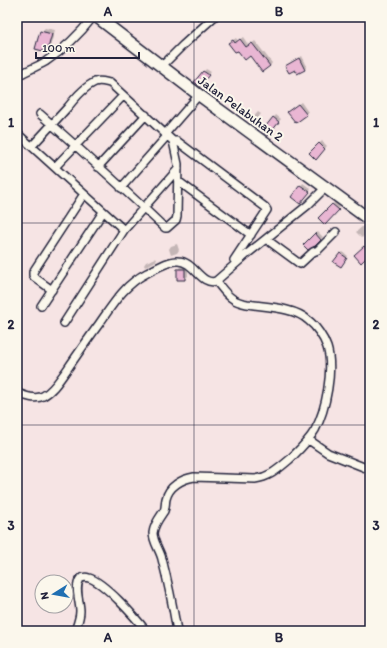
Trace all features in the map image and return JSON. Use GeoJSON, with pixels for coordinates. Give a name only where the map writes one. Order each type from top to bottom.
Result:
{"type":"FeatureCollection","features":[{"type":"Feature","properties":{"kind":"main road","name":"Jalan Pelabuhan 2"},"geometry":{"type":"LineString","coordinates":[[97,17],[370,220]]}},
{"type":"Feature","properties":{"kind":"street"},"geometry":{"type":"LineString","coordinates":[[17,76],[52,57],[75,37],[93,17]]}},
{"type":"Feature","properties":{"kind":"street"},"geometry":{"type":"LineString","coordinates":[[162,66],[182,45],[214,17]]}},
{"type":"Feature","properties":{"kind":"street"},"geometry":{"type":"LineString","coordinates":[[32,146],[86,88],[100,80],[110,83],[168,137],[177,141],[265,207],[267,210],[266,213],[234,260]]}},
{"type":"Feature","properties":{"kind":"street"},"geometry":{"type":"LineString","coordinates":[[121,188],[168,137],[199,94]]}},
{"type":"Feature","properties":{"kind":"street"},"geometry":{"type":"LineString","coordinates":[[55,167],[123,96]]}},
{"type":"Feature","properties":{"kind":"street"},"geometry":{"type":"LineString","coordinates":[[40,114],[164,228],[167,228],[176,220],[177,216],[178,164],[168,137]]}},
{"type":"Feature","properties":{"kind":"street"},"geometry":{"type":"LineString","coordinates":[[98,167],[146,115]]}},
{"type":"Feature","properties":{"kind":"street"},"geometry":{"type":"LineString","coordinates":[[19,135],[124,230]]}},
{"type":"Feature","properties":{"kind":"street"},"geometry":{"type":"LineString","coordinates":[[64,323],[124,230],[178,169]]}},
{"type":"Feature","properties":{"kind":"street"},"geometry":{"type":"LineString","coordinates":[[178,181],[251,235]]}},
{"type":"Feature","properties":{"kind":"street"},"geometry":{"type":"LineString","coordinates":[[17,393],[32,398],[38,398],[48,393],[68,368],[123,290],[137,278],[170,262],[178,261],[188,264],[206,281],[216,281],[308,205],[326,187]]}},
{"type":"Feature","properties":{"kind":"street"},"geometry":{"type":"LineString","coordinates":[[52,290],[34,277],[33,272],[84,194]]}},
{"type":"Feature","properties":{"kind":"street"},"geometry":{"type":"LineString","coordinates":[[41,306],[103,212]]}},
{"type":"Feature","properties":{"kind":"street"},"geometry":{"type":"LineString","coordinates":[[266,239],[300,264],[313,252],[318,250],[336,232]]}},
{"type":"Feature","properties":{"kind":"street"},"geometry":{"type":"LineString","coordinates":[[177,631],[172,600],[162,559],[154,537],[154,528],[164,509],[169,492],[178,483],[194,477],[255,479],[264,478],[276,471],[309,440],[319,423],[328,388],[328,354],[325,342],[309,320],[292,311],[237,302],[229,296],[216,281]]}},
{"type":"Feature","properties":{"kind":"street"},"geometry":{"type":"LineString","coordinates":[[309,440],[328,453],[370,469]]}},
{"type":"Feature","properties":{"kind":"street"},"geometry":{"type":"LineString","coordinates":[[75,631],[80,616],[77,585],[80,579],[85,577],[94,580],[105,588],[146,631]]}},
{"type":"Feature","properties":{"kind":"building"},"geometry":{"type":"Polygon","coordinates":[[[40,31],[52,34],[47,52],[35,49],[40,31]]]}},
{"type":"Feature","properties":{"kind":"building"},"geometry":{"type":"Polygon","coordinates":[[[240,39],[246,47],[252,43],[270,66],[262,72],[250,56],[245,60],[238,51],[235,52],[228,43],[233,40],[235,43],[240,39]]]}},
{"type":"Feature","properties":{"kind":"building"},"geometry":{"type":"Polygon","coordinates":[[[299,58],[305,70],[297,74],[295,70],[289,73],[285,66],[299,58]]]}},
{"type":"Feature","properties":{"kind":"building"},"geometry":{"type":"Polygon","coordinates":[[[203,71],[209,75],[200,86],[194,82],[203,71]]]}},
{"type":"Feature","properties":{"kind":"building"},"geometry":{"type":"Polygon","coordinates":[[[298,104],[307,115],[296,123],[287,112],[298,104]]]}},
{"type":"Feature","properties":{"kind":"building"},"geometry":{"type":"Polygon","coordinates":[[[273,117],[279,122],[268,136],[262,131],[273,117]]]}},
{"type":"Feature","properties":{"kind":"building"},"geometry":{"type":"Polygon","coordinates":[[[319,143],[325,149],[316,160],[309,153],[319,143]]]}},
{"type":"Feature","properties":{"kind":"building"},"geometry":{"type":"Polygon","coordinates":[[[300,185],[310,192],[300,204],[291,197],[300,185]]]}},
{"type":"Feature","properties":{"kind":"building"},"geometry":{"type":"Polygon","coordinates":[[[332,204],[339,210],[325,225],[318,218],[332,204]]]}},
{"type":"Feature","properties":{"kind":"building"},"geometry":{"type":"Polygon","coordinates":[[[315,233],[321,240],[308,250],[303,245],[315,233]]]}},
{"type":"Feature","properties":{"kind":"building"},"geometry":{"type":"Polygon","coordinates":[[[364,246],[370,254],[361,263],[354,255],[364,246]]]}},
{"type":"Feature","properties":{"kind":"building"},"geometry":{"type":"Polygon","coordinates":[[[340,253],[347,258],[341,267],[333,262],[340,253]]]}},
{"type":"Feature","properties":{"kind":"building"},"geometry":{"type":"Polygon","coordinates":[[[177,269],[185,269],[185,280],[177,280],[177,269]]]}}]}
